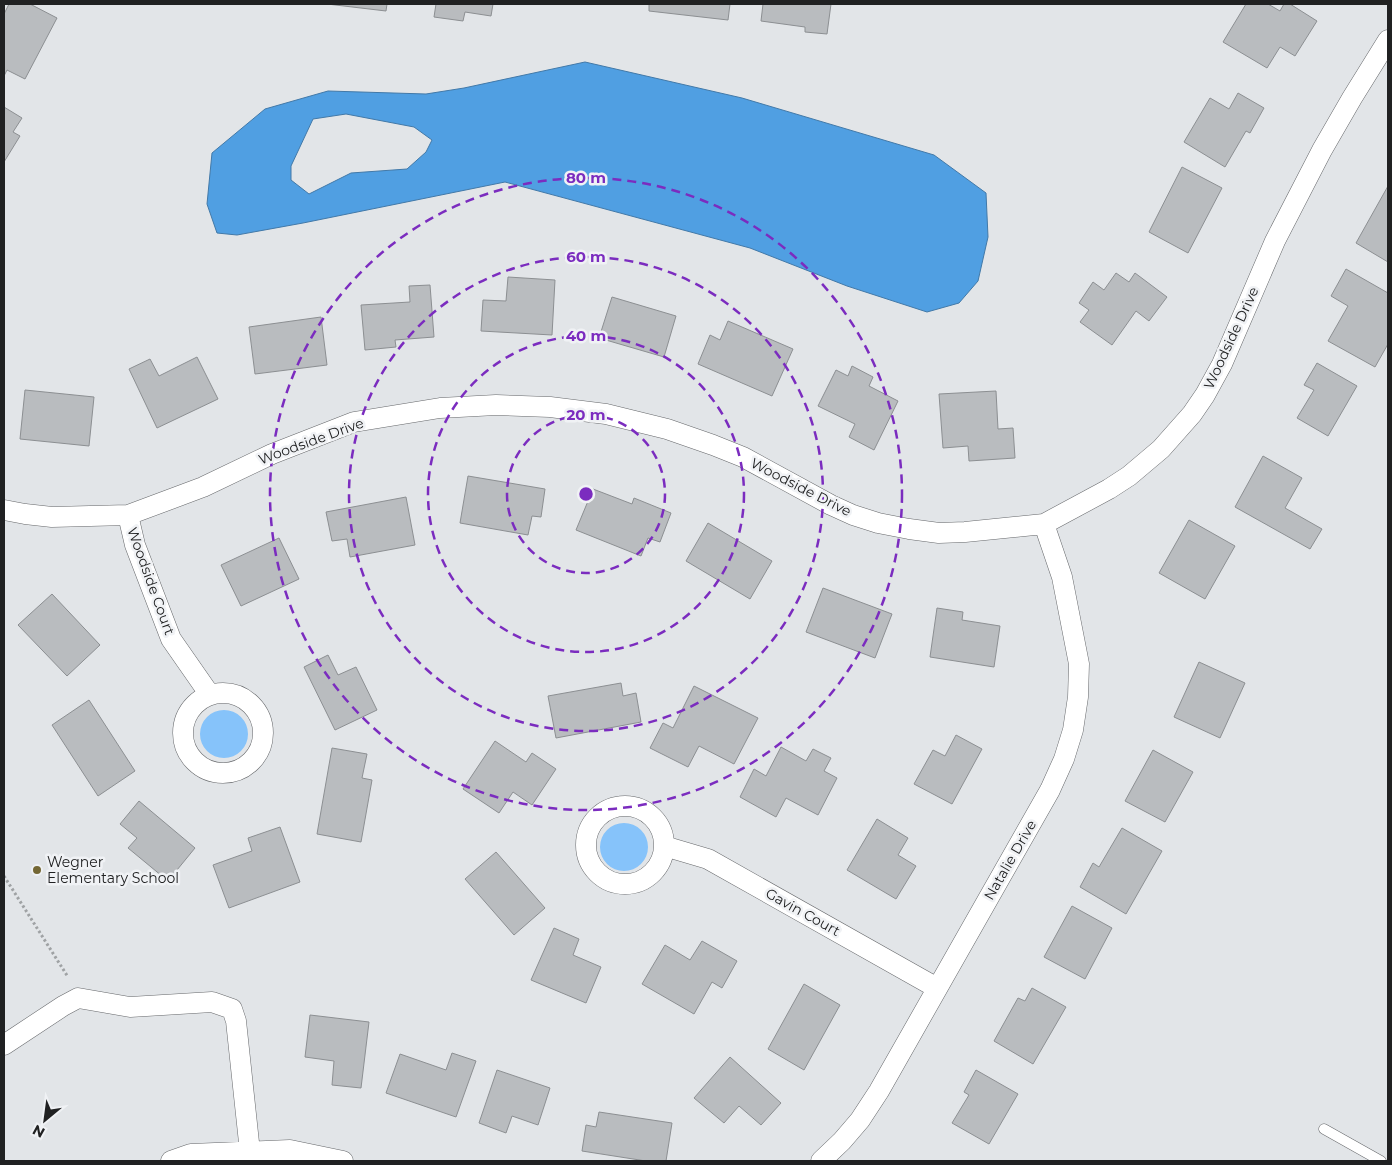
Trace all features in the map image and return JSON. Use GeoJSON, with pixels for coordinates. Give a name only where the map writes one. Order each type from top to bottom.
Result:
{"type":"FeatureCollection","features":[{"type":"Feature","properties":{"kind":"street","name":"Woodside Drive"},"geometry":{"type":"LineString","coordinates":[[4,510],[52,517],[128,515],[203,487],[272,454],[354,422],[440,408],[496,405],[550,406],[606,414],[667,429],[743,457],[830,505],[852,515],[909,530],[939,533],[965,532],[1044,524],[1109,490],[1129,476],[1161,449],[1192,414],[1222,364],[1275,241],[1322,150],[1388,40]]}},
{"type":"Feature","properties":{"kind":"street","name":"Woodside Court"},"geometry":{"type":"LineString","coordinates":[[128,515],[135,546],[172,639],[210,695]]}},
{"type":"Feature","properties":{"kind":"street","name":"Natalie Drive"},"geometry":{"type":"LineString","coordinates":[[821,1161],[860,1120],[879,1091],[1050,790],[1064,758],[1073,730],[1078,697],[1079,664],[1062,577],[1044,524]]}},
{"type":"Feature","properties":{"kind":"street"},"geometry":{"type":"LineString","coordinates":[[225,693],[239,696],[252,704],[260,717],[264,731],[262,746],[255,759],[243,769],[230,774],[215,773],[201,767],[190,756],[184,743],[183,728],[188,714],[197,702],[210,695],[225,693]]}},
{"type":"Feature","properties":{"kind":"street","name":"Gavin Court"},"geometry":{"type":"LineString","coordinates":[[664,846],[708,859],[937,988]]}},
{"type":"Feature","properties":{"kind":"street"},"geometry":{"type":"LineString","coordinates":[[4,1044],[78,998],[130,1007],[212,1002],[232,1009],[236,1021],[250,1157]]}},
{"type":"Feature","properties":{"kind":"street"},"geometry":{"type":"LineString","coordinates":[[170,1161],[190,1154],[250,1157],[290,1150],[337,1161]]}},
{"type":"Feature","properties":{"kind":"lane"},"geometry":{"type":"LineString","coordinates":[[1324,1129],[1381,1161]]}},
{"type":"Feature","properties":{"kind":"path"},"geometry":{"type":"LineString","coordinates":[[4,876],[71,981]]}},
{"type":"Feature","properties":{"kind":"shaded area"},"geometry":{"type":"Polygon","coordinates":[[[585,62],[742,98],[934,155],[986,193],[988,237],[978,281],[959,303],[927,312],[847,286],[750,248],[505,182],[237,235],[217,233],[207,204],[212,153],[265,109],[328,91],[426,94],[464,88],[585,62]],[[346,114],[313,119],[291,166],[291,180],[309,194],[351,173],[407,169],[426,152],[432,140],[414,127],[346,114]]]}},
{"type":"Feature","properties":{"kind":"shaded area"},"geometry":{"type":"Polygon","coordinates":[[[219,710],[229,710],[241,717],[248,729],[248,739],[241,751],[229,758],[219,758],[211,754],[204,747],[200,739],[200,729],[204,721],[211,714],[219,710]]]}},
{"type":"Feature","properties":{"kind":"shaded area"},"geometry":{"type":"Polygon","coordinates":[[[619,823],[629,823],[638,827],[644,833],[647,838],[647,856],[638,867],[629,871],[619,871],[610,867],[604,861],[600,852],[600,842],[604,833],[610,827],[619,823]]]}},
{"type":"Feature","properties":{"kind":"building"},"geometry":{"type":"Polygon","coordinates":[[[9,4],[30,4],[57,18],[25,79],[7,70],[4,76],[4,14],[9,4]]]}},
{"type":"Feature","properties":{"kind":"building"},"geometry":{"type":"Polygon","coordinates":[[[327,4],[387,4],[386,11],[327,4]]]}},
{"type":"Feature","properties":{"kind":"building"},"geometry":{"type":"Polygon","coordinates":[[[436,4],[493,4],[491,16],[465,12],[463,21],[434,17],[436,4]]]}},
{"type":"Feature","properties":{"kind":"building"},"geometry":{"type":"Polygon","coordinates":[[[649,4],[730,4],[728,20],[649,11],[649,4]]]}},
{"type":"Feature","properties":{"kind":"building"},"geometry":{"type":"Polygon","coordinates":[[[763,4],[831,4],[827,34],[805,32],[805,27],[761,21],[763,4]]]}},
{"type":"Feature","properties":{"kind":"building"},"geometry":{"type":"Polygon","coordinates":[[[1246,4],[1268,4],[1280,11],[1284,4],[1290,4],[1317,21],[1295,56],[1280,47],[1267,68],[1223,42],[1246,4]]]}},
{"type":"Feature","properties":{"kind":"building"},"geometry":{"type":"Polygon","coordinates":[[[1238,93],[1264,108],[1250,133],[1246,131],[1225,167],[1184,142],[1210,98],[1229,109],[1238,93]]]}},
{"type":"Feature","properties":{"kind":"building"},"geometry":{"type":"Polygon","coordinates":[[[4,107],[22,118],[13,132],[20,136],[4,162],[4,107]]]}},
{"type":"Feature","properties":{"kind":"building"},"geometry":{"type":"Polygon","coordinates":[[[1182,167],[1222,188],[1188,253],[1149,232],[1182,167]]]}},
{"type":"Feature","properties":{"kind":"building"},"geometry":{"type":"Polygon","coordinates":[[[1388,186],[1388,262],[1356,243],[1388,186]]]}},
{"type":"Feature","properties":{"kind":"building"},"geometry":{"type":"Polygon","coordinates":[[[1346,269],[1388,293],[1388,344],[1375,367],[1328,341],[1348,306],[1331,296],[1346,269]]]}},
{"type":"Feature","properties":{"kind":"building"},"geometry":{"type":"Polygon","coordinates":[[[1116,273],[1129,282],[1135,273],[1167,297],[1149,321],[1136,311],[1112,345],[1080,322],[1089,310],[1079,303],[1093,282],[1104,290],[1116,273]]]}},
{"type":"Feature","properties":{"kind":"building"},"geometry":{"type":"Polygon","coordinates":[[[508,277],[555,280],[552,335],[481,331],[483,300],[506,301],[508,277]]]}},
{"type":"Feature","properties":{"kind":"building"},"geometry":{"type":"Polygon","coordinates":[[[430,285],[434,337],[395,340],[396,347],[365,350],[361,305],[410,302],[409,286],[430,285]]]}},
{"type":"Feature","properties":{"kind":"building"},"geometry":{"type":"Polygon","coordinates":[[[612,297],[676,316],[664,357],[599,338],[612,297]]]}},
{"type":"Feature","properties":{"kind":"building"},"geometry":{"type":"Polygon","coordinates":[[[321,317],[327,365],[255,374],[249,327],[321,317]]]}},
{"type":"Feature","properties":{"kind":"building"},"geometry":{"type":"Polygon","coordinates":[[[728,321],[793,349],[772,396],[698,364],[710,335],[720,340],[728,321]]]}},
{"type":"Feature","properties":{"kind":"building"},"geometry":{"type":"Polygon","coordinates":[[[197,357],[218,399],[157,428],[129,369],[150,359],[159,376],[197,357]]]}},
{"type":"Feature","properties":{"kind":"building"},"geometry":{"type":"Polygon","coordinates":[[[1317,363],[1357,386],[1328,436],[1297,418],[1314,390],[1304,385],[1317,363]]]}},
{"type":"Feature","properties":{"kind":"building"},"geometry":{"type":"Polygon","coordinates":[[[852,366],[873,377],[869,386],[898,401],[874,450],[849,437],[855,424],[818,406],[836,370],[848,376],[852,366]]]}},
{"type":"Feature","properties":{"kind":"building"},"geometry":{"type":"Polygon","coordinates":[[[25,390],[94,397],[89,446],[20,439],[25,390]]]}},
{"type":"Feature","properties":{"kind":"building"},"geometry":{"type":"Polygon","coordinates":[[[996,391],[998,429],[1013,428],[1015,458],[969,461],[968,446],[943,448],[939,394],[996,391]]]}},
{"type":"Feature","properties":{"kind":"building"},"geometry":{"type":"Polygon","coordinates":[[[1263,456],[1302,478],[1285,508],[1322,529],[1310,549],[1235,507],[1263,456]]]}},
{"type":"Feature","properties":{"kind":"building"},"geometry":{"type":"Polygon","coordinates":[[[468,476],[545,489],[541,517],[532,516],[528,535],[460,523],[468,476]]]}},
{"type":"Feature","properties":{"kind":"building"},"geometry":{"type":"Polygon","coordinates":[[[593,489],[632,504],[634,498],[671,513],[660,542],[648,538],[641,556],[576,530],[593,489]]]}},
{"type":"Feature","properties":{"kind":"building"},"geometry":{"type":"Polygon","coordinates":[[[406,497],[415,545],[350,557],[347,539],[332,541],[326,512],[406,497]]]}},
{"type":"Feature","properties":{"kind":"building"},"geometry":{"type":"Polygon","coordinates":[[[1189,520],[1235,546],[1205,599],[1159,573],[1189,520]]]}},
{"type":"Feature","properties":{"kind":"building"},"geometry":{"type":"Polygon","coordinates":[[[708,523],[772,561],[750,599],[686,561],[708,523]]]}},
{"type":"Feature","properties":{"kind":"building"},"geometry":{"type":"Polygon","coordinates":[[[279,538],[299,579],[241,606],[221,565],[279,538]]]}},
{"type":"Feature","properties":{"kind":"building"},"geometry":{"type":"Polygon","coordinates":[[[823,588],[892,614],[875,658],[806,632],[823,588]]]}},
{"type":"Feature","properties":{"kind":"building"},"geometry":{"type":"Polygon","coordinates":[[[52,594],[100,645],[67,676],[18,625],[52,594]]]}},
{"type":"Feature","properties":{"kind":"building"},"geometry":{"type":"Polygon","coordinates":[[[937,608],[963,612],[962,620],[1000,626],[994,667],[930,657],[937,608]]]}},
{"type":"Feature","properties":{"kind":"building"},"geometry":{"type":"Polygon","coordinates":[[[328,655],[338,675],[356,667],[377,710],[335,730],[304,667],[328,655]]]}},
{"type":"Feature","properties":{"kind":"building"},"geometry":{"type":"Polygon","coordinates":[[[1199,662],[1245,683],[1220,738],[1174,717],[1199,662]]]}},
{"type":"Feature","properties":{"kind":"building"},"geometry":{"type":"Polygon","coordinates":[[[621,683],[623,696],[636,693],[641,722],[556,738],[548,696],[621,683]]]}},
{"type":"Feature","properties":{"kind":"building"},"geometry":{"type":"Polygon","coordinates":[[[694,686],[758,718],[734,764],[699,746],[688,767],[650,748],[663,723],[673,728],[694,686]]]}},
{"type":"Feature","properties":{"kind":"building"},"geometry":{"type":"Polygon","coordinates":[[[89,700],[135,771],[98,796],[52,725],[89,700]]]}},
{"type":"Feature","properties":{"kind":"building"},"geometry":{"type":"Polygon","coordinates":[[[956,735],[982,749],[952,804],[914,784],[933,750],[945,756],[956,735]]]}},
{"type":"Feature","properties":{"kind":"building"},"geometry":{"type":"Polygon","coordinates":[[[495,741],[526,762],[532,753],[556,769],[532,805],[513,792],[499,813],[463,789],[495,741]]]}},
{"type":"Feature","properties":{"kind":"building"},"geometry":{"type":"Polygon","coordinates":[[[781,747],[806,761],[813,749],[831,758],[824,771],[837,778],[818,815],[786,798],[776,817],[740,797],[754,769],[766,776],[781,747]]]}},
{"type":"Feature","properties":{"kind":"building"},"geometry":{"type":"Polygon","coordinates":[[[332,748],[367,754],[362,778],[372,780],[361,842],[317,834],[332,748]]]}},
{"type":"Feature","properties":{"kind":"building"},"geometry":{"type":"Polygon","coordinates":[[[1153,750],[1193,772],[1165,822],[1125,801],[1153,750]]]}},
{"type":"Feature","properties":{"kind":"building"},"geometry":{"type":"Polygon","coordinates":[[[139,801],[195,848],[168,881],[128,848],[137,838],[120,824],[139,801]]]}},
{"type":"Feature","properties":{"kind":"building"},"geometry":{"type":"Polygon","coordinates":[[[877,819],[908,838],[898,855],[916,866],[896,899],[847,870],[877,819]]]}},
{"type":"Feature","properties":{"kind":"building"},"geometry":{"type":"Polygon","coordinates":[[[280,827],[300,882],[229,908],[213,865],[252,851],[248,838],[280,827]]]}},
{"type":"Feature","properties":{"kind":"building"},"geometry":{"type":"Polygon","coordinates":[[[1122,828],[1162,851],[1126,914],[1080,887],[1093,863],[1099,867],[1122,828]]]}},
{"type":"Feature","properties":{"kind":"building"},"geometry":{"type":"Polygon","coordinates":[[[496,852],[545,908],[514,935],[465,879],[496,852]]]}},
{"type":"Feature","properties":{"kind":"building"},"geometry":{"type":"Polygon","coordinates":[[[1072,906],[1112,928],[1085,979],[1044,957],[1072,906]]]}},
{"type":"Feature","properties":{"kind":"building"},"geometry":{"type":"Polygon","coordinates":[[[554,928],[579,939],[573,955],[601,967],[586,1003],[531,980],[554,928]]]}},
{"type":"Feature","properties":{"kind":"building"},"geometry":{"type":"Polygon","coordinates":[[[702,941],[737,961],[722,988],[712,982],[694,1014],[642,984],[665,945],[690,960],[702,941]]]}},
{"type":"Feature","properties":{"kind":"building"},"geometry":{"type":"Polygon","coordinates":[[[804,984],[840,1005],[804,1070],[768,1049],[804,984]]]}},
{"type":"Feature","properties":{"kind":"building"},"geometry":{"type":"Polygon","coordinates":[[[1032,988],[1066,1007],[1033,1064],[994,1041],[1018,998],[1025,1001],[1032,988]]]}},
{"type":"Feature","properties":{"kind":"building"},"geometry":{"type":"Polygon","coordinates":[[[310,1015],[369,1022],[361,1088],[332,1085],[334,1061],[305,1057],[310,1015]]]}},
{"type":"Feature","properties":{"kind":"building"},"geometry":{"type":"Polygon","coordinates":[[[452,1053],[476,1061],[456,1117],[386,1093],[400,1054],[446,1070],[452,1053]]]}},
{"type":"Feature","properties":{"kind":"building"},"geometry":{"type":"Polygon","coordinates":[[[730,1057],[781,1103],[761,1125],[739,1106],[724,1123],[694,1098],[730,1057]]]}},
{"type":"Feature","properties":{"kind":"building"},"geometry":{"type":"Polygon","coordinates":[[[497,1070],[550,1088],[538,1125],[512,1116],[506,1133],[479,1123],[497,1070]]]}},
{"type":"Feature","properties":{"kind":"building"},"geometry":{"type":"Polygon","coordinates":[[[976,1070],[1018,1094],[989,1144],[952,1123],[969,1095],[964,1092],[976,1070]]]}},
{"type":"Feature","properties":{"kind":"building"},"geometry":{"type":"Polygon","coordinates":[[[599,1112],[672,1123],[666,1161],[646,1161],[582,1151],[586,1125],[596,1127],[599,1112]]]}},
{"type":"Feature","properties":{"kind":"place","name":"Wegner Elementary School"},"geometry":{"type":"Point","coordinates":[37,870]}}]}
